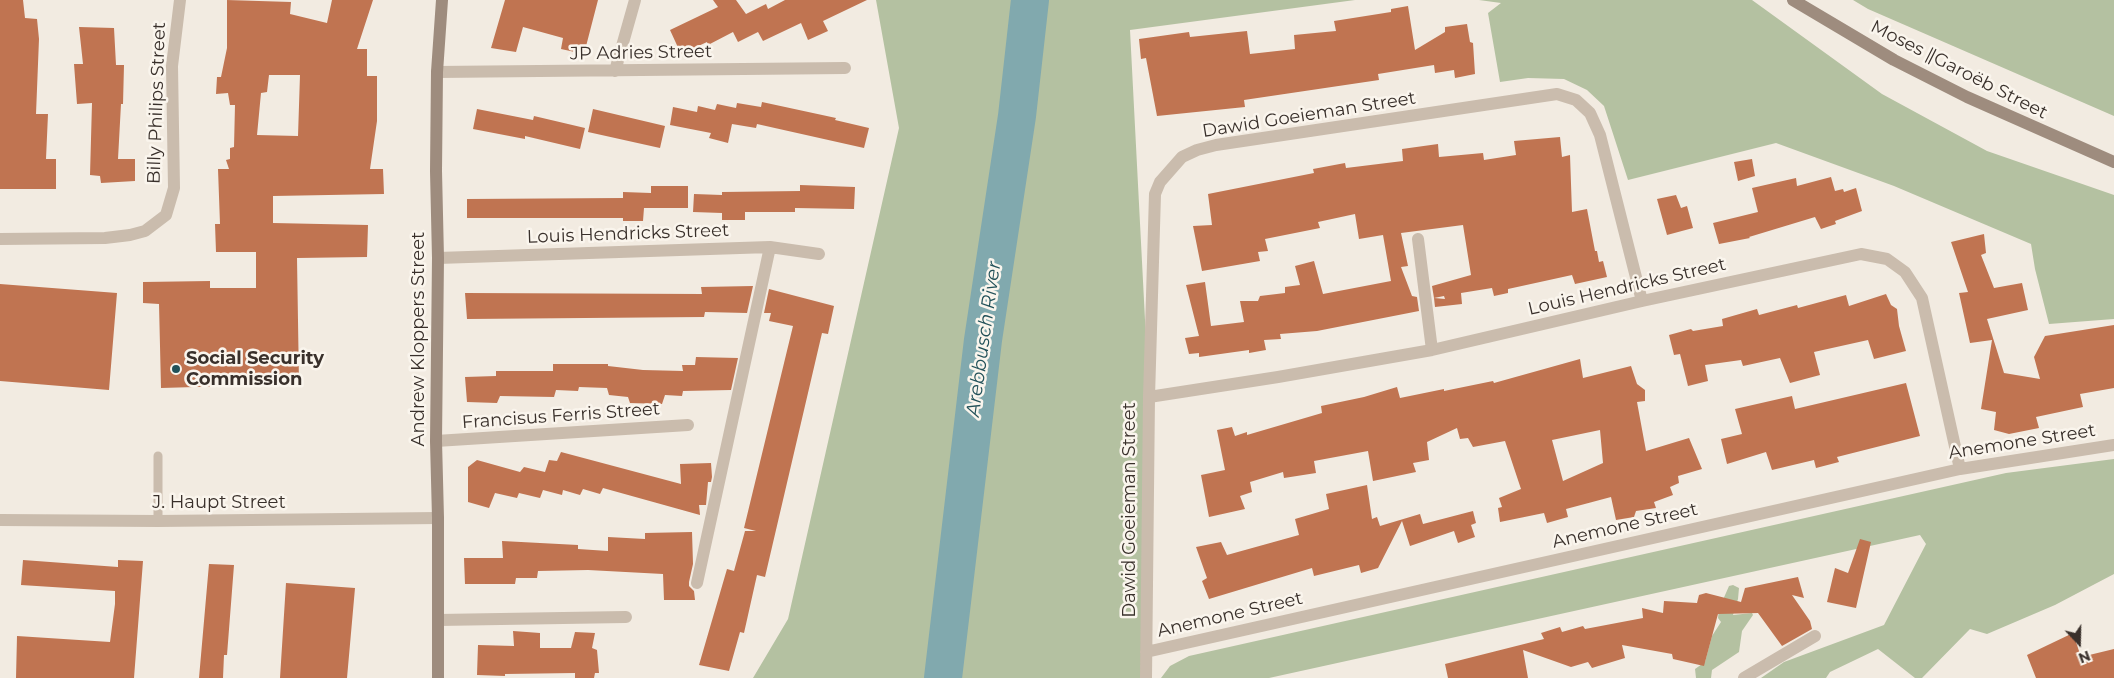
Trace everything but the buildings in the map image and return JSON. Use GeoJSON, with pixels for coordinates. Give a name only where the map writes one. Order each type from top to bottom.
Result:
{"type":"FeatureCollection","features":[{"type":"Feature","properties":{"kind":"street","name":"Billy Philips Street"},"geometry":{"type":"LineString","coordinates":[[0,239],[105,238],[130,235],[146,231],[166,215],[174,188],[172,66],[180,0]]}},
{"type":"Feature","properties":{"kind":"street","name":"Andrew Kloppers Street"},"geometry":{"type":"LineString","coordinates":[[438,678],[436,441],[438,258],[437,72],[442,0]]}},
{"type":"Feature","properties":{"kind":"street"},"geometry":{"type":"LineString","coordinates":[[615,70],[635,0]]}},
{"type":"Feature","properties":{"kind":"street","name":"Moses ǁGaroëb Street"},"geometry":{"type":"LineString","coordinates":[[1793,0],[1894,60],[1967,97],[2114,162]]}},
{"type":"Feature","properties":{"kind":"street","name":"JP Adries Street"},"geometry":{"type":"LineString","coordinates":[[437,72],[845,68]]}},
{"type":"Feature","properties":{"kind":"street","name":"Dawid Goeieman Street"},"geometry":{"type":"LineString","coordinates":[[1146,678],[1149,397],[1155,194],[1160,182],[1182,157],[1197,150],[1216,145],[1557,94],[1576,100],[1590,113],[1600,135],[1642,301]]}},
{"type":"Feature","properties":{"kind":"street"},"geometry":{"type":"LineString","coordinates":[[1418,239],[1432,350]]}},
{"type":"Feature","properties":{"kind":"street"},"geometry":{"type":"LineString","coordinates":[[697,583],[770,247]]}},
{"type":"Feature","properties":{"kind":"street","name":"Louis Hendricks Street"},"geometry":{"type":"LineString","coordinates":[[438,258],[770,247],[819,254]]}},
{"type":"Feature","properties":{"kind":"street","name":"Louis Hendricks Street"},"geometry":{"type":"LineString","coordinates":[[1149,397],[1278,378],[1432,350],[1642,301],[1861,254],[1887,260],[1905,272],[1922,298],[1960,468]]}},
{"type":"Feature","properties":{"kind":"street","name":"Francisus Ferris Street"},"geometry":{"type":"LineString","coordinates":[[436,441],[688,425]]}},
{"type":"Feature","properties":{"kind":"street","name":"Anemone Street"},"geometry":{"type":"LineString","coordinates":[[1146,652],[1960,468],[2114,445]]}},
{"type":"Feature","properties":{"kind":"street","name":"J. Haupt Street"},"geometry":{"type":"LineString","coordinates":[[0,520],[158,521],[438,518]]}},
{"type":"Feature","properties":{"kind":"street"},"geometry":{"type":"LineString","coordinates":[[438,620],[626,617]]}},
{"type":"Feature","properties":{"kind":"street"},"geometry":{"type":"LineString","coordinates":[[1744,678],[1815,636]]}},
{"type":"Feature","properties":{"kind":"lane"},"geometry":{"type":"LineString","coordinates":[[158,456],[158,521]]}},
{"type":"Feature","properties":{"kind":"green space"},"geometry":{"type":"Polygon","coordinates":[[[876,0],[1355,0],[1130,30],[1149,397],[1146,678],[753,678],[788,619],[899,128],[876,0]]]}},
{"type":"Feature","properties":{"kind":"green space"},"geometry":{"type":"Polygon","coordinates":[[[1479,0],[1752,0],[1882,94],[1987,151],[2114,195],[2114,319],[2049,324],[2035,269],[2031,244],[1894,186],[1776,143],[1628,180],[1604,106],[1587,90],[1564,79],[1528,78],[1500,82],[1488,13],[1501,3],[1479,0]]]}},
{"type":"Feature","properties":{"kind":"green space"},"geometry":{"type":"Polygon","coordinates":[[[1853,0],[2114,0],[2114,116],[1868,9],[1853,0]]]}},
{"type":"Feature","properties":{"kind":"green space"},"geometry":{"type":"Polygon","coordinates":[[[2114,459],[2114,574],[2055,605],[1987,634],[1970,629],[1922,678],[1915,678],[1878,649],[1830,672],[1826,678],[1761,678],[1784,662],[1884,625],[1926,544],[1920,535],[1269,678],[1161,678],[1170,666],[1189,656],[2006,473],[2114,459]]]}},
{"type":"Feature","properties":{"kind":"green space"},"geometry":{"type":"Polygon","coordinates":[[[1733,585],[1739,588],[1733,615],[1752,613],[1753,615],[1742,631],[1739,652],[1712,670],[1711,678],[1696,678],[1695,669],[1705,662],[1712,636],[1721,622],[1718,618],[1719,609],[1729,586],[1733,585]]]}},
{"type":"Feature","properties":{"kind":"waterway","name":"Arebbusch River"},"geometry":{"type":"LineString","coordinates":[[943,678],[983,340],[1017,116],[1030,0]]}},
{"type":"Feature","properties":{"kind":"place","name":"Social Security Commission"},"geometry":{"type":"Point","coordinates":[176,369]}}]}
